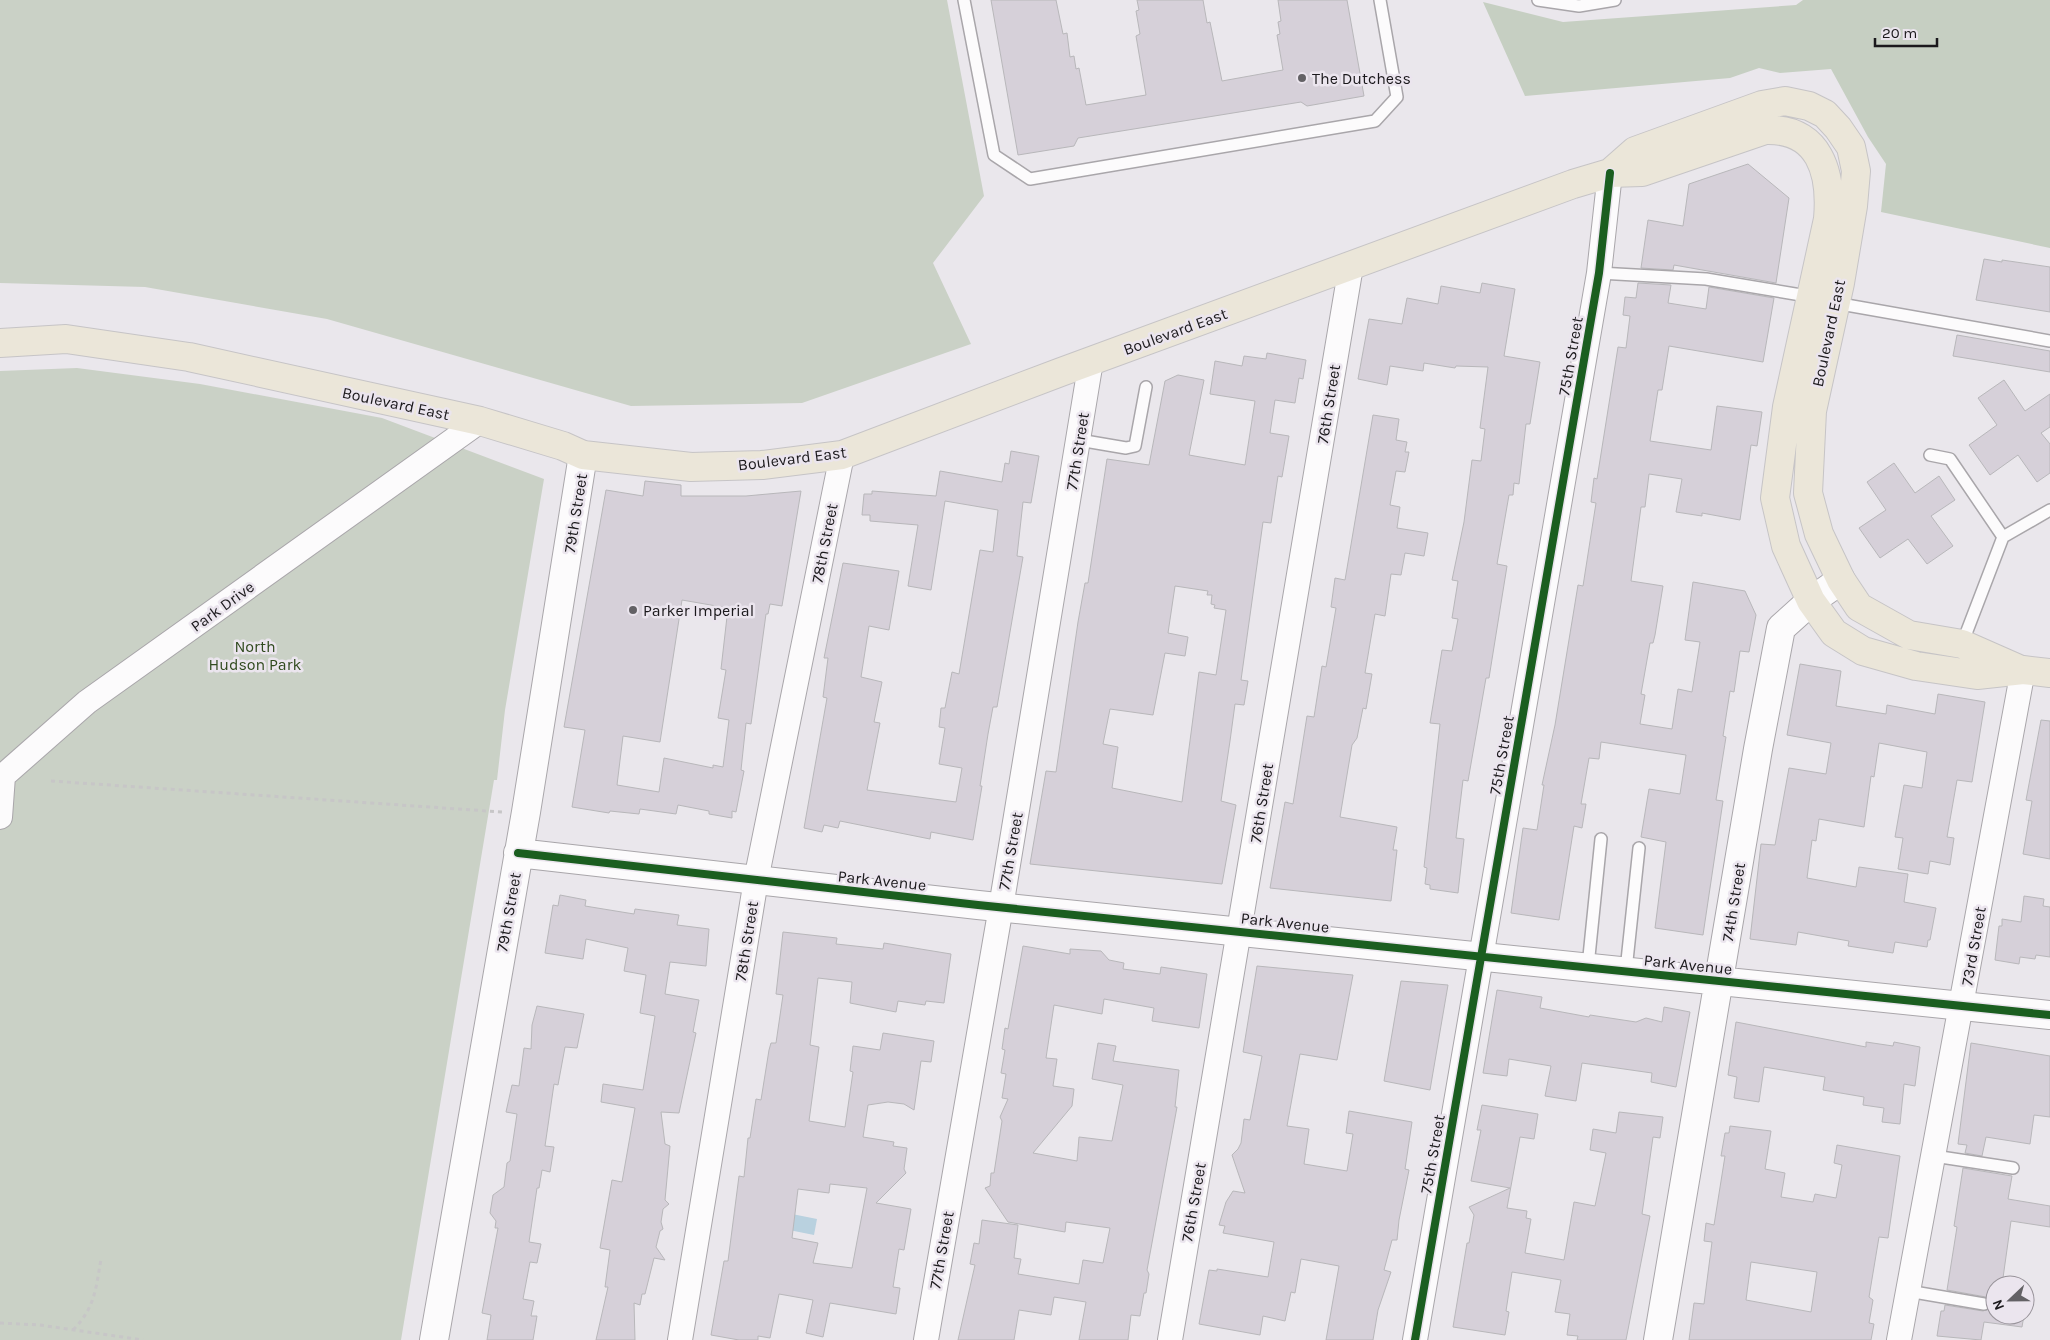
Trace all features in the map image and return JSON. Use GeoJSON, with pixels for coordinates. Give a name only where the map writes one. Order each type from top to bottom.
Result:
{"type":"FeatureCollection","features":[{"type":"Feature","properties":{"kind":"main road","name":"Boulevard East"},"geometry":{"type":"LineString","coordinates":[[0,343],[66,339],[189,357],[480,421],[563,446],[583,455],[691,467],[762,465],[842,455],[1061,372],[1573,184],[1610,173],[1642,172],[1765,130],[1781,130],[1797,136],[1810,146],[1820,159],[1827,175],[1830,193],[1812,412],[1808,493],[1819,534],[1841,580],[1859,607],[1881,621],[1910,635],[1962,644],[2023,670]]}},
{"type":"Feature","properties":{"kind":"main road","name":"Boulevard East"},"geometry":{"type":"LineString","coordinates":[[1822,299],[1787,407],[1775,498],[1786,546],[1811,601],[1834,633],[1863,651],[1916,666],[1977,675],[2023,670],[2050,673]]}},
{"type":"Feature","properties":{"kind":"street","name":"75th Street"},"geometry":{"type":"LineString","coordinates":[[1414,1340],[1599,273],[1610,173]]}},
{"type":"Feature","properties":{"kind":"street","name":"76th Street"},"geometry":{"type":"LineString","coordinates":[[1170,1340],[1351,266]]}},
{"type":"Feature","properties":{"kind":"street","name":"77th Street"},"geometry":{"type":"LineString","coordinates":[[926,1340],[1001,907],[1091,361]]}},
{"type":"Feature","properties":{"kind":"street","name":"Park Drive"},"geometry":{"type":"LineString","coordinates":[[0,816],[2,774],[87,702],[480,421]]}},
{"type":"Feature","properties":{"kind":"street","name":"79th Street"},"geometry":{"type":"LineString","coordinates":[[434,1340],[518,853],[583,455]]}},
{"type":"Feature","properties":{"kind":"street","name":"78th Street"},"geometry":{"type":"LineString","coordinates":[[680,1340],[756,880],[842,455]]}},
{"type":"Feature","properties":{"kind":"street","name":"74th Street"},"geometry":{"type":"LineString","coordinates":[[1658,1340],[1758,749],[1781,628],[1811,601],[1841,580]]}},
{"type":"Feature","properties":{"kind":"street","name":"73rd Street"},"geometry":{"type":"LineString","coordinates":[[1899,1340],[2023,670]]}},
{"type":"Feature","properties":{"kind":"street","name":"Park Avenue"},"geometry":{"type":"LineString","coordinates":[[518,853],[1479,958],[1588,966],[2050,1015]]}},
{"type":"Feature","properties":{"kind":"lane"},"geometry":{"type":"LineString","coordinates":[[964,0],[994,155],[1030,179],[1375,122],[1397,97],[1380,0]]}},
{"type":"Feature","properties":{"kind":"lane"},"geometry":{"type":"LineString","coordinates":[[1540,0],[1579,6],[1615,0]]}},
{"type":"Feature","properties":{"kind":"lane"},"geometry":{"type":"LineString","coordinates":[[1599,273],[1706,279],[2050,341]]}},
{"type":"Feature","properties":{"kind":"lane"},"geometry":{"type":"LineString","coordinates":[[1079,440],[1126,448],[1135,446],[1146,388]]}},
{"type":"Feature","properties":{"kind":"lane"},"geometry":{"type":"LineString","coordinates":[[1930,455],[1950,459],[2003,537]]}},
{"type":"Feature","properties":{"kind":"lane"},"geometry":{"type":"LineString","coordinates":[[1962,644],[2003,537],[2050,510]]}},
{"type":"Feature","properties":{"kind":"lane"},"geometry":{"type":"LineString","coordinates":[[1588,966],[1601,839]]}},
{"type":"Feature","properties":{"kind":"lane"},"geometry":{"type":"LineString","coordinates":[[1626,970],[1639,848]]}},
{"type":"Feature","properties":{"kind":"lane"},"geometry":{"type":"LineString","coordinates":[[1934,1156],[2013,1168]]}},
{"type":"Feature","properties":{"kind":"lane"},"geometry":{"type":"LineString","coordinates":[[1908,1291],[1984,1304]]}},
{"type":"Feature","properties":{"kind":"path"},"geometry":{"type":"LineString","coordinates":[[51,781],[503,812]]}},
{"type":"Feature","properties":{"kind":"path"},"geometry":{"type":"LineString","coordinates":[[73,1330],[86,1317],[95,1296],[101,1259]]}},
{"type":"Feature","properties":{"kind":"path"},"geometry":{"type":"LineString","coordinates":[[0,1323],[73,1330],[143,1340]]}},
{"type":"Feature","properties":{"kind":"green space"},"geometry":{"type":"Polygon","coordinates":[[[0,0],[947,0],[984,196],[933,263],[971,344],[802,403],[631,406],[327,319],[145,287],[0,283],[0,0]]]}},
{"type":"Feature","properties":{"kind":"green space","name":"North Hudson Park"},"geometry":{"type":"Polygon","coordinates":[[[77,368],[200,384],[382,418],[544,479],[505,710],[497,780],[494,780],[401,1340],[0,1340],[0,371],[77,368]]]}},
{"type":"Feature","properties":{"kind":"shaded area"},"geometry":{"type":"Polygon","coordinates":[[[1803,0],[2050,0],[2050,248],[1881,212],[1886,164],[1868,137],[1831,69],[1780,73],[1759,68],[1730,78],[1525,96],[1483,2],[1563,22],[1796,5],[1803,0]]]}},
{"type":"Feature","properties":{"kind":"water"},"geometry":{"type":"Polygon","coordinates":[[[782,1212],[817,1219],[814,1235],[779,1228],[782,1212]]]}},
{"type":"Feature","properties":{"kind":"building","name":"The Dutchess"},"geometry":{"type":"Polygon","coordinates":[[[991,0],[1056,0],[1063,34],[1067,33],[1070,57],[1074,56],[1076,69],[1079,68],[1086,105],[1146,95],[1136,36],[1140,34],[1136,11],[1139,10],[1137,0],[1203,0],[1207,23],[1210,22],[1222,81],[1283,70],[1277,35],[1280,34],[1278,22],[1281,21],[1278,0],[1347,0],[1364,96],[1307,106],[1301,102],[1078,138],[1074,146],[1018,155],[991,0]]]}},
{"type":"Feature","properties":{"kind":"building"},"geometry":{"type":"Polygon","coordinates":[[[1748,164],[1789,198],[1776,283],[1674,265],[1673,270],[1641,268],[1648,220],[1683,226],[1689,184],[1748,164]]]}},
{"type":"Feature","properties":{"kind":"building"},"geometry":{"type":"Polygon","coordinates":[[[1984,259],[2050,267],[2050,312],[1976,300],[1984,259]]]}},
{"type":"Feature","properties":{"kind":"building"},"geometry":{"type":"Polygon","coordinates":[[[1482,283],[1515,289],[1504,356],[1540,362],[1530,424],[1526,424],[1519,484],[1514,483],[1513,495],[1509,495],[1497,564],[1507,566],[1489,678],[1486,678],[1468,781],[1463,780],[1456,838],[1464,839],[1458,893],[1430,889],[1430,885],[1425,884],[1427,868],[1424,867],[1440,724],[1430,723],[1442,650],[1452,651],[1458,619],[1452,618],[1458,581],[1452,580],[1464,522],[1472,460],[1481,461],[1485,429],[1480,428],[1488,367],[1456,366],[1455,368],[1424,363],[1423,371],[1390,366],[1387,385],[1358,379],[1369,319],[1402,324],[1407,298],[1438,304],[1441,286],[1480,293],[1482,283]]]}},
{"type":"Feature","properties":{"kind":"building"},"geometry":{"type":"Polygon","coordinates":[[[1638,283],[1671,285],[1668,303],[1706,309],[1709,287],[1774,298],[1763,362],[1669,346],[1662,390],[1658,390],[1650,441],[1711,450],[1717,406],[1762,412],[1757,446],[1751,445],[1740,520],[1702,513],[1702,516],[1676,512],[1682,479],[1649,474],[1645,507],[1641,507],[1631,581],[1663,586],[1655,635],[1653,643],[1650,643],[1641,694],[1645,695],[1640,724],[1672,729],[1678,689],[1692,692],[1700,642],[1685,640],[1693,582],[1745,591],[1756,615],[1749,652],[1740,651],[1734,692],[1730,691],[1723,736],[1726,737],[1716,800],[1723,801],[1703,935],[1655,928],[1666,842],[1641,837],[1649,789],[1680,794],[1686,755],[1601,742],[1599,759],[1589,758],[1581,804],[1586,804],[1582,828],[1574,826],[1559,920],[1511,913],[1523,828],[1537,830],[1544,785],[1542,785],[1555,725],[1578,585],[1583,586],[1596,503],[1591,502],[1594,478],[1597,479],[1618,347],[1626,348],[1630,316],[1623,315],[1625,297],[1636,298],[1638,283]]]}},
{"type":"Feature","properties":{"kind":"building"},"geometry":{"type":"Polygon","coordinates":[[[1957,335],[2050,351],[2050,372],[1953,356],[1957,335]]]}},
{"type":"Feature","properties":{"kind":"building"},"geometry":{"type":"Polygon","coordinates":[[[1267,353],[1306,360],[1303,379],[1299,378],[1295,403],[1275,400],[1270,433],[1289,436],[1282,477],[1278,476],[1271,523],[1263,522],[1241,680],[1248,681],[1244,705],[1235,704],[1221,801],[1236,805],[1222,884],[1030,864],[1046,771],[1056,772],[1078,622],[1085,583],[1088,583],[1107,459],[1149,465],[1165,381],[1178,375],[1204,380],[1189,455],[1245,465],[1255,401],[1210,394],[1215,361],[1242,366],[1244,356],[1266,359],[1267,353]],[[1175,586],[1168,633],[1188,637],[1185,656],[1165,653],[1153,715],[1110,709],[1103,744],[1118,747],[1112,788],[1182,802],[1199,672],[1216,675],[1226,610],[1214,608],[1215,605],[1211,604],[1212,595],[1207,595],[1208,591],[1175,586]]]}},
{"type":"Feature","properties":{"kind":"building"},"geometry":{"type":"Polygon","coordinates":[[[2004,380],[2025,411],[2050,394],[2050,427],[2041,433],[2050,444],[2050,473],[2037,482],[2018,455],[1990,475],[1969,445],[1997,425],[1978,398],[2004,380]]]}},
{"type":"Feature","properties":{"kind":"building"},"geometry":{"type":"Polygon","coordinates":[[[1373,415],[1399,419],[1396,440],[1407,442],[1405,452],[1409,452],[1405,472],[1396,471],[1390,505],[1400,507],[1397,528],[1428,533],[1424,556],[1405,553],[1401,575],[1391,574],[1385,616],[1375,614],[1365,673],[1372,674],[1366,709],[1363,708],[1357,738],[1352,745],[1340,817],[1397,827],[1393,850],[1397,850],[1391,901],[1270,888],[1285,802],[1293,804],[1307,716],[1314,717],[1322,666],[1326,667],[1336,608],[1331,607],[1335,578],[1345,580],[1373,415]]]}},
{"type":"Feature","properties":{"kind":"building"},"geometry":{"type":"Polygon","coordinates":[[[1011,451],[1039,456],[1031,503],[1023,502],[1017,556],[1023,557],[997,707],[993,707],[988,734],[973,840],[931,832],[930,839],[840,821],[838,828],[824,825],[822,832],[804,828],[827,698],[823,697],[828,658],[824,658],[843,563],[899,571],[889,630],[869,626],[861,677],[882,682],[874,722],[880,723],[867,790],[956,802],[962,768],[939,764],[945,728],[939,727],[941,708],[945,708],[952,672],[959,674],[980,550],[993,552],[998,510],[945,501],[931,590],[908,586],[918,525],[870,521],[870,515],[862,515],[864,494],[872,494],[872,491],[936,496],[940,471],[1002,482],[1005,463],[1009,464],[1011,451]]]}},
{"type":"Feature","properties":{"kind":"building"},"geometry":{"type":"Polygon","coordinates":[[[1894,463],[1915,493],[1939,476],[1955,500],[1931,516],[1953,546],[1927,564],[1908,539],[1880,558],[1859,528],[1886,510],[1867,482],[1894,463]]]}},
{"type":"Feature","properties":{"kind":"building","name":"Parker Imperial"},"geometry":{"type":"Polygon","coordinates":[[[645,481],[681,485],[681,496],[746,496],[801,491],[782,606],[770,604],[768,614],[766,614],[751,724],[746,723],[741,770],[744,771],[736,812],[732,811],[732,818],[678,805],[676,814],[640,809],[639,814],[610,811],[609,813],[572,807],[585,730],[564,727],[606,490],[643,496],[645,481]],[[682,600],[660,742],[623,736],[617,785],[659,792],[664,758],[713,768],[713,765],[723,767],[729,720],[718,718],[726,670],[721,669],[728,608],[682,600]]]}},
{"type":"Feature","properties":{"kind":"building"},"geometry":{"type":"Polygon","coordinates":[[[1800,664],[1841,671],[1836,706],[1886,714],[1887,705],[1935,714],[1938,694],[1985,702],[1972,782],[1957,780],[1947,837],[1954,838],[1950,865],[1930,861],[1928,874],[1898,869],[1903,838],[1895,837],[1904,785],[1922,788],[1927,752],[1879,743],[1874,777],[1871,776],[1864,827],[1819,819],[1816,841],[1812,840],[1807,878],[1856,887],[1859,867],[1908,874],[1904,902],[1936,908],[1927,947],[1895,942],[1893,953],[1848,946],[1849,941],[1798,932],[1796,945],[1750,939],[1761,844],[1775,845],[1789,768],[1826,774],[1831,743],[1787,735],[1800,664]]]}},
{"type":"Feature","properties":{"kind":"building"},"geometry":{"type":"Polygon","coordinates":[[[2041,720],[2050,721],[2050,859],[2023,854],[2032,801],[2026,800],[2041,720]]]}},
{"type":"Feature","properties":{"kind":"building"},"geometry":{"type":"Polygon","coordinates":[[[560,895],[586,900],[585,906],[634,914],[635,909],[679,915],[677,925],[709,929],[706,966],[670,962],[665,994],[699,1000],[693,1032],[696,1033],[679,1113],[661,1112],[665,1144],[670,1146],[665,1200],[669,1204],[663,1209],[661,1222],[663,1229],[660,1231],[656,1247],[665,1260],[654,1258],[645,1294],[642,1294],[640,1305],[634,1303],[635,1340],[596,1340],[608,1287],[605,1287],[610,1250],[600,1248],[612,1180],[622,1182],[635,1108],[601,1102],[603,1084],[643,1090],[655,1016],[640,1013],[646,975],[624,971],[628,948],[586,939],[583,959],[545,953],[553,905],[558,906],[560,895]]]}},
{"type":"Feature","properties":{"kind":"building"},"geometry":{"type":"Polygon","coordinates":[[[2024,896],[2044,899],[2043,906],[2050,907],[2050,957],[2036,955],[2035,959],[2020,957],[2019,964],[1995,960],[1999,926],[2002,926],[2002,919],[2021,922],[2024,896]]]}},
{"type":"Feature","properties":{"kind":"building"},"geometry":{"type":"Polygon","coordinates":[[[783,932],[837,938],[836,944],[883,949],[884,943],[951,954],[944,1003],[926,1001],[925,1005],[898,1001],[896,1012],[850,1003],[852,982],[818,978],[810,1045],[819,1047],[809,1121],[845,1127],[853,1072],[850,1071],[853,1046],[880,1050],[883,1033],[934,1041],[931,1062],[921,1061],[914,1110],[904,1104],[888,1102],[868,1105],[863,1137],[894,1142],[893,1146],[907,1148],[904,1169],[906,1173],[876,1203],[911,1209],[904,1250],[899,1249],[893,1287],[900,1288],[896,1314],[830,1303],[823,1337],[806,1333],[813,1300],[779,1294],[770,1338],[758,1336],[758,1340],[739,1340],[711,1335],[724,1261],[728,1261],[739,1176],[744,1177],[748,1138],[750,1138],[756,1099],[761,1100],[769,1050],[771,1043],[776,1043],[783,995],[776,994],[783,932]],[[830,1184],[829,1193],[798,1189],[792,1238],[818,1243],[813,1263],[852,1268],[867,1188],[830,1184]]]}},
{"type":"Feature","properties":{"kind":"building"},"geometry":{"type":"Polygon","coordinates":[[[1023,946],[1070,954],[1070,949],[1101,951],[1109,960],[1124,963],[1123,969],[1160,974],[1161,967],[1207,974],[1199,1028],[1152,1021],[1154,1008],[1104,999],[1102,1014],[1054,1005],[1046,1058],[1057,1059],[1053,1086],[1074,1089],[1072,1106],[1033,1153],[1077,1161],[1079,1137],[1112,1141],[1123,1085],[1092,1079],[1098,1043],[1116,1046],[1113,1061],[1179,1070],[1175,1107],[1177,1107],[1147,1270],[1149,1274],[1146,1293],[1144,1293],[1140,1316],[1131,1315],[1128,1340],[1079,1340],[1086,1302],[1054,1297],[1051,1315],[1019,1310],[1014,1340],[958,1340],[975,1265],[970,1264],[974,1243],[979,1244],[982,1220],[1018,1225],[1014,1258],[1021,1259],[1018,1274],[1079,1284],[1083,1260],[1103,1263],[1110,1228],[1066,1222],[1065,1232],[1008,1222],[985,1188],[990,1186],[991,1173],[994,1173],[1002,1121],[1000,1117],[1008,1099],[1002,1098],[1006,1074],[1001,1073],[1005,1050],[1002,1049],[1005,1028],[1008,1029],[1023,946]]]}},
{"type":"Feature","properties":{"kind":"building"},"geometry":{"type":"Polygon","coordinates":[[[1257,966],[1353,975],[1337,1060],[1300,1054],[1287,1126],[1309,1129],[1304,1164],[1347,1171],[1353,1134],[1346,1133],[1349,1111],[1412,1122],[1405,1169],[1409,1170],[1397,1240],[1392,1240],[1384,1270],[1391,1272],[1378,1310],[1373,1340],[1326,1340],[1339,1266],[1301,1259],[1295,1293],[1291,1292],[1285,1321],[1263,1316],[1260,1335],[1199,1324],[1209,1270],[1217,1271],[1217,1269],[1268,1277],[1274,1242],[1223,1233],[1225,1226],[1219,1225],[1226,1202],[1233,1191],[1245,1193],[1232,1155],[1241,1143],[1244,1119],[1250,1120],[1262,1056],[1243,1052],[1257,966]]]}},
{"type":"Feature","properties":{"kind":"building"},"geometry":{"type":"Polygon","coordinates":[[[1401,981],[1448,985],[1430,1090],[1384,1081],[1401,981]]]}},
{"type":"Feature","properties":{"kind":"building"},"geometry":{"type":"Polygon","coordinates":[[[1497,990],[1542,997],[1540,1008],[1589,1017],[1590,1015],[1636,1022],[1646,1018],[1662,1022],[1664,1007],[1690,1012],[1676,1087],[1651,1082],[1652,1073],[1582,1063],[1576,1101],[1545,1096],[1551,1066],[1509,1059],[1507,1076],[1483,1073],[1497,990]]]}},
{"type":"Feature","properties":{"kind":"building"},"geometry":{"type":"Polygon","coordinates":[[[537,1006],[584,1014],[577,1048],[565,1047],[558,1085],[554,1084],[545,1146],[554,1147],[550,1172],[542,1170],[539,1188],[537,1188],[529,1242],[541,1244],[537,1263],[530,1262],[523,1299],[534,1301],[531,1316],[537,1316],[533,1340],[487,1340],[491,1315],[482,1313],[498,1228],[495,1228],[496,1221],[490,1213],[493,1195],[504,1187],[507,1163],[510,1161],[517,1114],[506,1112],[512,1085],[519,1086],[524,1048],[531,1049],[532,1025],[537,1006]]]}},
{"type":"Feature","properties":{"kind":"building"},"geometry":{"type":"Polygon","coordinates":[[[1736,1022],[1866,1047],[1866,1042],[1893,1046],[1894,1042],[1920,1047],[1915,1086],[1904,1084],[1900,1124],[1882,1122],[1884,1108],[1863,1105],[1864,1097],[1823,1090],[1825,1077],[1764,1067],[1759,1102],[1734,1098],[1737,1077],[1728,1075],[1736,1022]]]}},
{"type":"Feature","properties":{"kind":"building"},"geometry":{"type":"Polygon","coordinates":[[[1971,1043],[2050,1056],[2050,1117],[2034,1115],[2030,1144],[1986,1137],[1982,1156],[1965,1153],[1967,1145],[1958,1144],[1971,1043]]]}},
{"type":"Feature","properties":{"kind":"building"},"geometry":{"type":"Polygon","coordinates":[[[1482,1105],[1538,1114],[1534,1139],[1520,1137],[1507,1208],[1527,1211],[1526,1218],[1531,1219],[1525,1253],[1564,1260],[1574,1202],[1595,1206],[1606,1153],[1590,1150],[1593,1129],[1616,1133],[1619,1112],[1663,1117],[1660,1138],[1653,1137],[1642,1214],[1650,1216],[1626,1340],[1577,1340],[1578,1336],[1567,1335],[1570,1314],[1555,1312],[1561,1280],[1512,1272],[1506,1311],[1509,1312],[1505,1335],[1453,1327],[1467,1243],[1469,1243],[1474,1215],[1469,1207],[1510,1188],[1471,1181],[1481,1130],[1477,1130],[1482,1105]]]}},
{"type":"Feature","properties":{"kind":"building"},"geometry":{"type":"Polygon","coordinates":[[[1730,1126],[1771,1131],[1765,1169],[1785,1173],[1781,1197],[1813,1202],[1815,1194],[1836,1198],[1842,1165],[1834,1163],[1837,1145],[1900,1156],[1888,1238],[1879,1237],[1869,1297],[1873,1300],[1869,1323],[1874,1324],[1871,1340],[1689,1340],[1694,1303],[1704,1304],[1712,1242],[1704,1241],[1706,1223],[1714,1225],[1725,1156],[1721,1156],[1725,1133],[1729,1133],[1730,1126]],[[1751,1262],[1746,1300],[1811,1312],[1817,1272],[1751,1262]]]}},
{"type":"Feature","properties":{"kind":"building"},"geometry":{"type":"Polygon","coordinates":[[[1963,1168],[2012,1176],[2008,1199],[2050,1206],[2050,1227],[2011,1221],[2003,1275],[1985,1275],[1985,1297],[1947,1290],[1957,1227],[1954,1226],[1963,1168]]]}},
{"type":"Feature","properties":{"kind":"building"},"geometry":{"type":"Polygon","coordinates":[[[1945,1305],[1985,1310],[1985,1322],[1981,1340],[1937,1336],[1941,1311],[1944,1311],[1945,1305]]]}},
{"type":"Feature","properties":{"kind":"cycle path"},"geometry":{"type":"LineString","coordinates":[[1415,1340],[1599,273],[1610,173]]}},
{"type":"Feature","properties":{"kind":"cycle path"},"geometry":{"type":"LineString","coordinates":[[518,853],[978,905],[2050,1015]]}},
{"type":"Feature","properties":{"kind":"place","name":"The Dutchess"},"geometry":{"type":"Point","coordinates":[1302,78]}},
{"type":"Feature","properties":{"kind":"place","name":"Parker Imperial"},"geometry":{"type":"Point","coordinates":[633,610]}}]}
